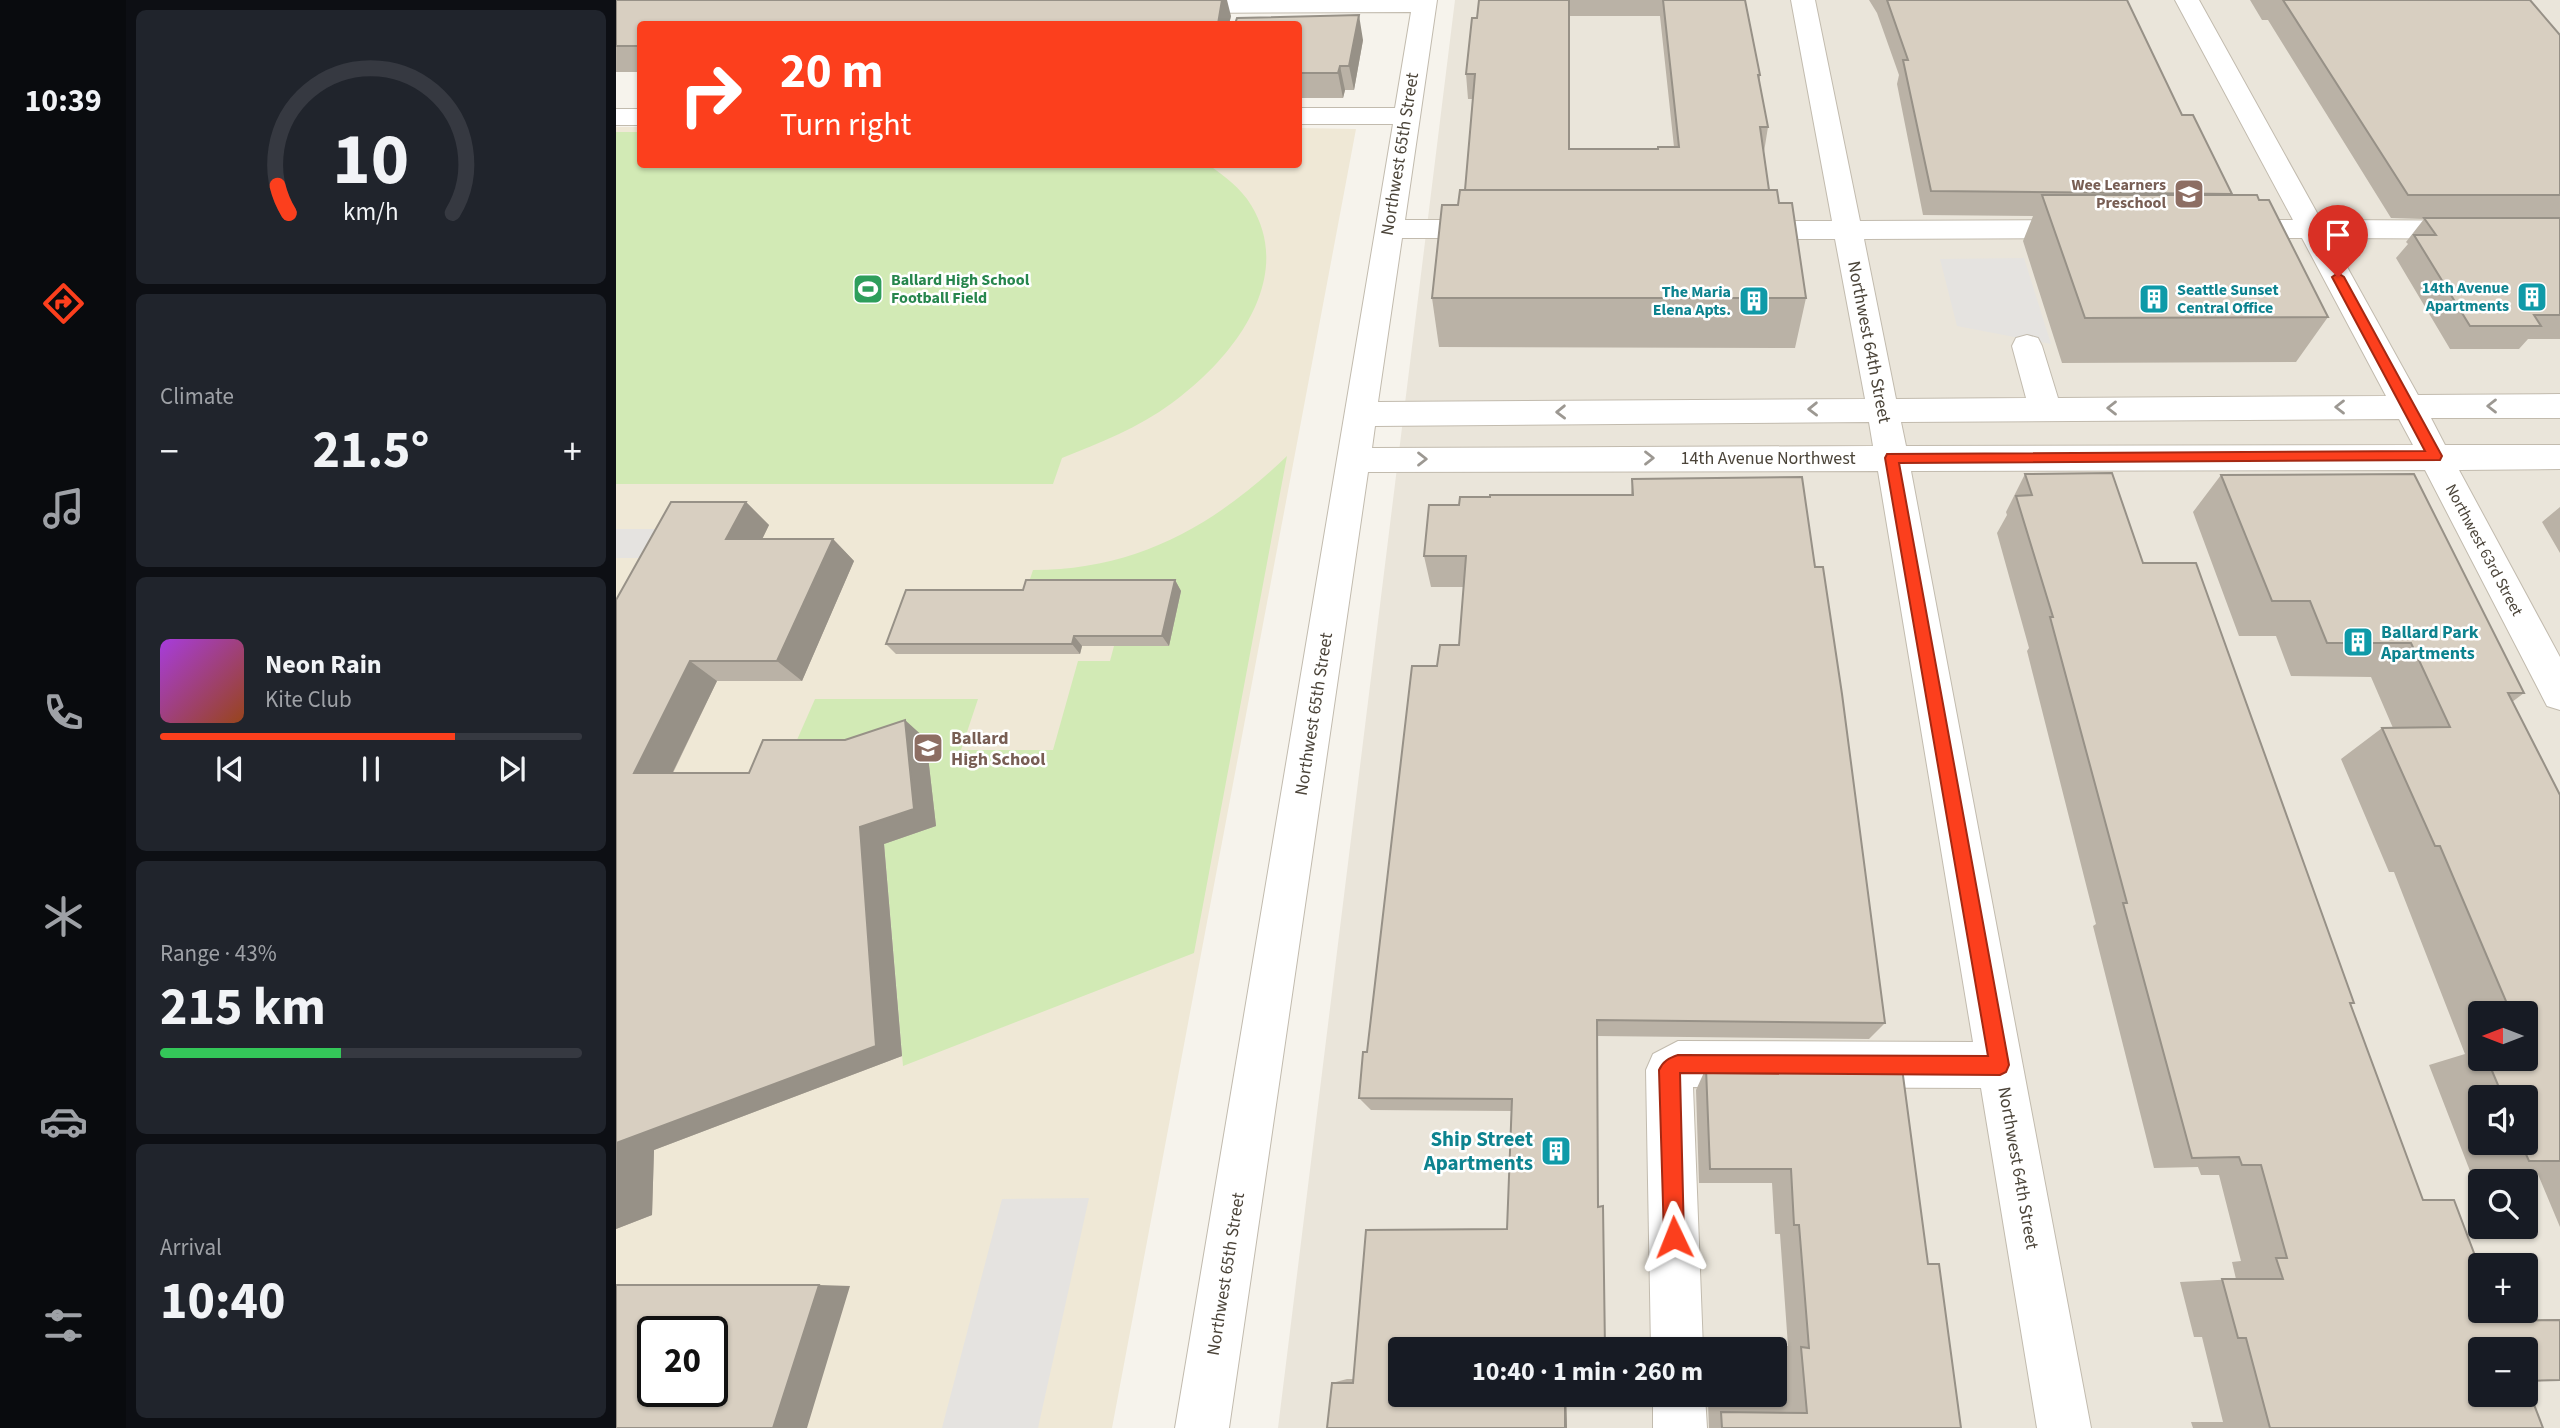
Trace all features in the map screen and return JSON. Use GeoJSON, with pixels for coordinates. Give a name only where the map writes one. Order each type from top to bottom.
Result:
{"type":"FeatureCollection","features":[{"type":"Feature","properties":{"kind":"street","name":"Northwest 64th Street"},"geometry":{"type":"LineString","coordinates":[[1803,0],[1892,458],[2064,1428]]}},
{"type":"Feature","properties":{"kind":"street","name":"Northwest 63rd Street"},"geometry":{"type":"LineString","coordinates":[[2187,0],[2435,456],[2560,694]]}},
{"type":"Feature","properties":{"kind":"street"},"geometry":{"type":"LineString","coordinates":[[1158,6],[1425,3]]}},
{"type":"Feature","properties":{"kind":"street","name":"Northwest 65th Street"},"geometry":{"type":"LineString","coordinates":[[1202,1428],[1425,3]]}},
{"type":"Feature","properties":{"kind":"street"},"geometry":{"type":"LineString","coordinates":[[1302,116],[1406,116]]}},
{"type":"Feature","properties":{"kind":"street"},"geometry":{"type":"LineString","coordinates":[[616,117],[637,117]]}},
{"type":"Feature","properties":{"kind":"street"},"geometry":{"type":"LineString","coordinates":[[1388,229],[1514,229]]}},
{"type":"Feature","properties":{"kind":"street"},"geometry":{"type":"LineString","coordinates":[[1719,230],[1848,230],[1994,238],[2099,229]]}},
{"type":"Feature","properties":{"kind":"street"},"geometry":{"type":"LineString","coordinates":[[2208,229],[2560,230]]}},
{"type":"Feature","properties":{"kind":"street"},"geometry":{"type":"LineString","coordinates":[[2027,346],[2045,408]]}},
{"type":"Feature","properties":{"kind":"street"},"geometry":{"type":"LineString","coordinates":[[1360,414],[1881,408],[2560,406]]}},
{"type":"Feature","properties":{"kind":"street","name":"14th Avenue Northwest"},"geometry":{"type":"LineString","coordinates":[[1353,460],[2560,457]]}},
{"type":"Feature","properties":{"kind":"street"},"geometry":{"type":"LineString","coordinates":[[1677,1337],[1668,1070],[1678,1064],[2000,1065]]}},
{"type":"Feature","properties":{"kind":"street"},"geometry":{"type":"LineString","coordinates":[[1679,1407],[1680,1428]]}},
{"type":"Feature","properties":{"kind":"shaded area"},"geometry":{"type":"Polygon","coordinates":[[[1455,0],[2560,0],[2560,1428],[1278,1428],[1455,0]]]}},
{"type":"Feature","properties":{"kind":"shaded area","name":"Ballard High School"},"geometry":{"type":"Polygon","coordinates":[[[616,127],[637,127],[637,168],[1302,168],[1302,128],[1356,129],[1112,1428],[616,1428],[616,127]]]}},
{"type":"Feature","properties":{"kind":"shaded area"},"geometry":{"type":"Polygon","coordinates":[[[2024,258],[2051,344],[1957,326],[1940,259],[2024,258]]]}},
{"type":"Feature","properties":{"kind":"shaded area"},"geometry":{"type":"Polygon","coordinates":[[[616,529],[688,529],[673,558],[616,558],[616,529]]]}},
{"type":"Feature","properties":{"kind":"shaded area"},"geometry":{"type":"Polygon","coordinates":[[[1089,1198],[1038,1428],[942,1428],[1002,1199],[1089,1198]]]}},
{"type":"Feature","properties":{"kind":"green space"},"geometry":{"type":"Polygon","coordinates":[[[616,132],[637,132],[637,168],[1213,168],[1247,199],[1263,233],[1266,262],[1262,290],[1251,316],[1235,342],[1194,386],[1172,403],[1105,441],[1062,458],[1053,484],[616,484],[616,132]]]}},
{"type":"Feature","properties":{"kind":"green space"},"geometry":{"type":"Polygon","coordinates":[[[1287,456],[1194,953],[903,1066],[884,844],[789,758],[815,699],[978,699],[961,750],[1053,750],[1078,661],[1110,661],[1114,646],[1026,591],[1033,570],[1106,562],[1171,539],[1202,523],[1231,503],[1287,456]]]}},
{"type":"Feature","properties":{"kind":"building"},"geometry":{"type":"Polygon","coordinates":[[[616,0],[1222,0],[1218,21],[637,21],[637,46],[616,46],[616,0]]]}},
{"type":"Feature","properties":{"kind":"building"},"geometry":{"type":"Polygon","coordinates":[[[1479,0],[1569,0],[1569,149],[1658,149],[1679,147],[1663,0],[1745,0],[1768,127],[1760,127],[1769,190],[1465,190],[1475,74],[1466,74],[1472,18],[1477,18],[1479,0]]]}},
{"type":"Feature","properties":{"kind":"building"},"geometry":{"type":"Polygon","coordinates":[[[1887,0],[2127,0],[2182,115],[2193,115],[2232,194],[1931,191],[1903,60],[1908,60],[1887,0]]]}},
{"type":"Feature","properties":{"kind":"building"},"geometry":{"type":"Polygon","coordinates":[[[2283,0],[2530,0],[2560,35],[2560,195],[2408,195],[2283,0]]]}},
{"type":"Feature","properties":{"kind":"building"},"geometry":{"type":"Polygon","coordinates":[[[1359,15],[1349,66],[1340,66],[1338,73],[1302,73],[1302,21],[1236,21],[1237,18],[1359,15]]]}},
{"type":"Feature","properties":{"kind":"building"},"geometry":{"type":"Polygon","coordinates":[[[1460,190],[1777,190],[1779,203],[1792,203],[1806,298],[1432,298],[1442,205],[1458,205],[1460,190]]]}},
{"type":"Feature","properties":{"kind":"building"},"geometry":{"type":"Polygon","coordinates":[[[2042,195],[2257,195],[2259,200],[2269,200],[2328,317],[2085,318],[2042,195]]]}},
{"type":"Feature","properties":{"kind":"building"},"geometry":{"type":"Polygon","coordinates":[[[2424,218],[2560,218],[2560,315],[2534,315],[2541,326],[2470,326],[2414,235],[2436,235],[2424,218]]]}},
{"type":"Feature","properties":{"kind":"building"},"geometry":{"type":"Polygon","coordinates":[[[2112,473],[2143,563],[2196,563],[2354,1003],[2350,1003],[2423,1200],[2454,1200],[2474,1253],[2468,1253],[2468,1323],[2538,1323],[2538,1320],[2560,1320],[2560,1380],[2538,1381],[2538,1337],[2468,1337],[2468,1407],[2535,1407],[2543,1428],[2270,1428],[2246,1338],[2238,1338],[2222,1279],[2283,1279],[2276,1258],[2287,1258],[2261,1165],[2242,1165],[2239,1157],[2192,1158],[2123,903],[2127,903],[2050,617],[2053,617],[2016,496],[2032,495],[2025,474],[2112,473]]]}},
{"type":"Feature","properties":{"kind":"building"},"geometry":{"type":"Polygon","coordinates":[[[2414,474],[2524,693],[2508,693],[2560,795],[2560,1161],[2529,1161],[2526,1155],[2538,1155],[2538,1085],[2498,1085],[2492,1071],[2538,1071],[2538,1001],[2506,1001],[2440,846],[2435,846],[2382,728],[2450,727],[2411,643],[2327,643],[2310,601],[2272,601],[2221,475],[2414,474]]]}},
{"type":"Feature","properties":{"kind":"building"},"geometry":{"type":"Polygon","coordinates":[[[1802,477],[1815,567],[1823,567],[1885,1023],[1597,1020],[1598,1207],[1603,1206],[1605,1337],[1388,1337],[1388,1407],[1565,1407],[1565,1428],[1327,1428],[1332,1383],[1353,1383],[1366,1230],[1507,1229],[1512,1099],[1359,1098],[1363,1052],[1367,1052],[1412,666],[1437,666],[1440,645],[1459,645],[1466,556],[1424,556],[1429,505],[1459,505],[1460,497],[1490,495],[1633,495],[1632,479],[1802,477]]]}},
{"type":"Feature","properties":{"kind":"building"},"geometry":{"type":"Polygon","coordinates":[[[671,502],[746,502],[726,539],[833,539],[777,661],[690,661],[634,773],[749,773],[763,740],[845,740],[905,720],[914,809],[860,827],[876,1046],[616,1143],[616,600],[671,502]]]}},
{"type":"Feature","properties":{"kind":"building"},"geometry":{"type":"Polygon","coordinates":[[[1026,580],[1175,580],[1162,636],[1074,636],[1072,644],[886,644],[906,590],[1023,590],[1026,580]]]}},
{"type":"Feature","properties":{"kind":"building"},"geometry":{"type":"Polygon","coordinates":[[[1706,1068],[1902,1068],[1928,1264],[1939,1264],[1961,1428],[1722,1428],[1721,1412],[1807,1413],[1801,1347],[1809,1348],[1799,1225],[1794,1225],[1791,1169],[1710,1169],[1706,1068]]]}},
{"type":"Feature","properties":{"kind":"building"},"geometry":{"type":"Polygon","coordinates":[[[616,1285],[819,1285],[773,1428],[616,1428],[616,1285]]]}},
{"type":"Feature","properties":{"kind":"place","name":"Wee Learners Preschool"},"geometry":{"type":"Point","coordinates":[2189,194]}},
{"type":"Feature","properties":{"kind":"place","name":"Ballard High School Football Field"},"geometry":{"type":"Point","coordinates":[868,289]}},
{"type":"Feature","properties":{"kind":"place","name":"14th Avenue Apartments"},"geometry":{"type":"Point","coordinates":[2532,297]}},
{"type":"Feature","properties":{"kind":"place","name":"Seattle Sunset Central Office"},"geometry":{"type":"Point","coordinates":[2154,299]}},
{"type":"Feature","properties":{"kind":"place","name":"The Maria Elena Apts."},"geometry":{"type":"Point","coordinates":[1754,301]}},
{"type":"Feature","properties":{"kind":"place","name":"Ballard Park Apartments"},"geometry":{"type":"Point","coordinates":[2358,642]}},
{"type":"Feature","properties":{"kind":"place","name":"Ballard High School"},"geometry":{"type":"Point","coordinates":[928,748]}},
{"type":"Feature","properties":{"kind":"place","name":"Ship Street Apartments"},"geometry":{"type":"Point","coordinates":[1556,1151]}},
{"type":"Feature","properties":{"kind":"route"},"geometry":{"type":"LineString","coordinates":[[1674,1237],[1668,1070],[1678,1064],[2000,1065],[1892,458],[2435,456],[2338,277]]}}]}
